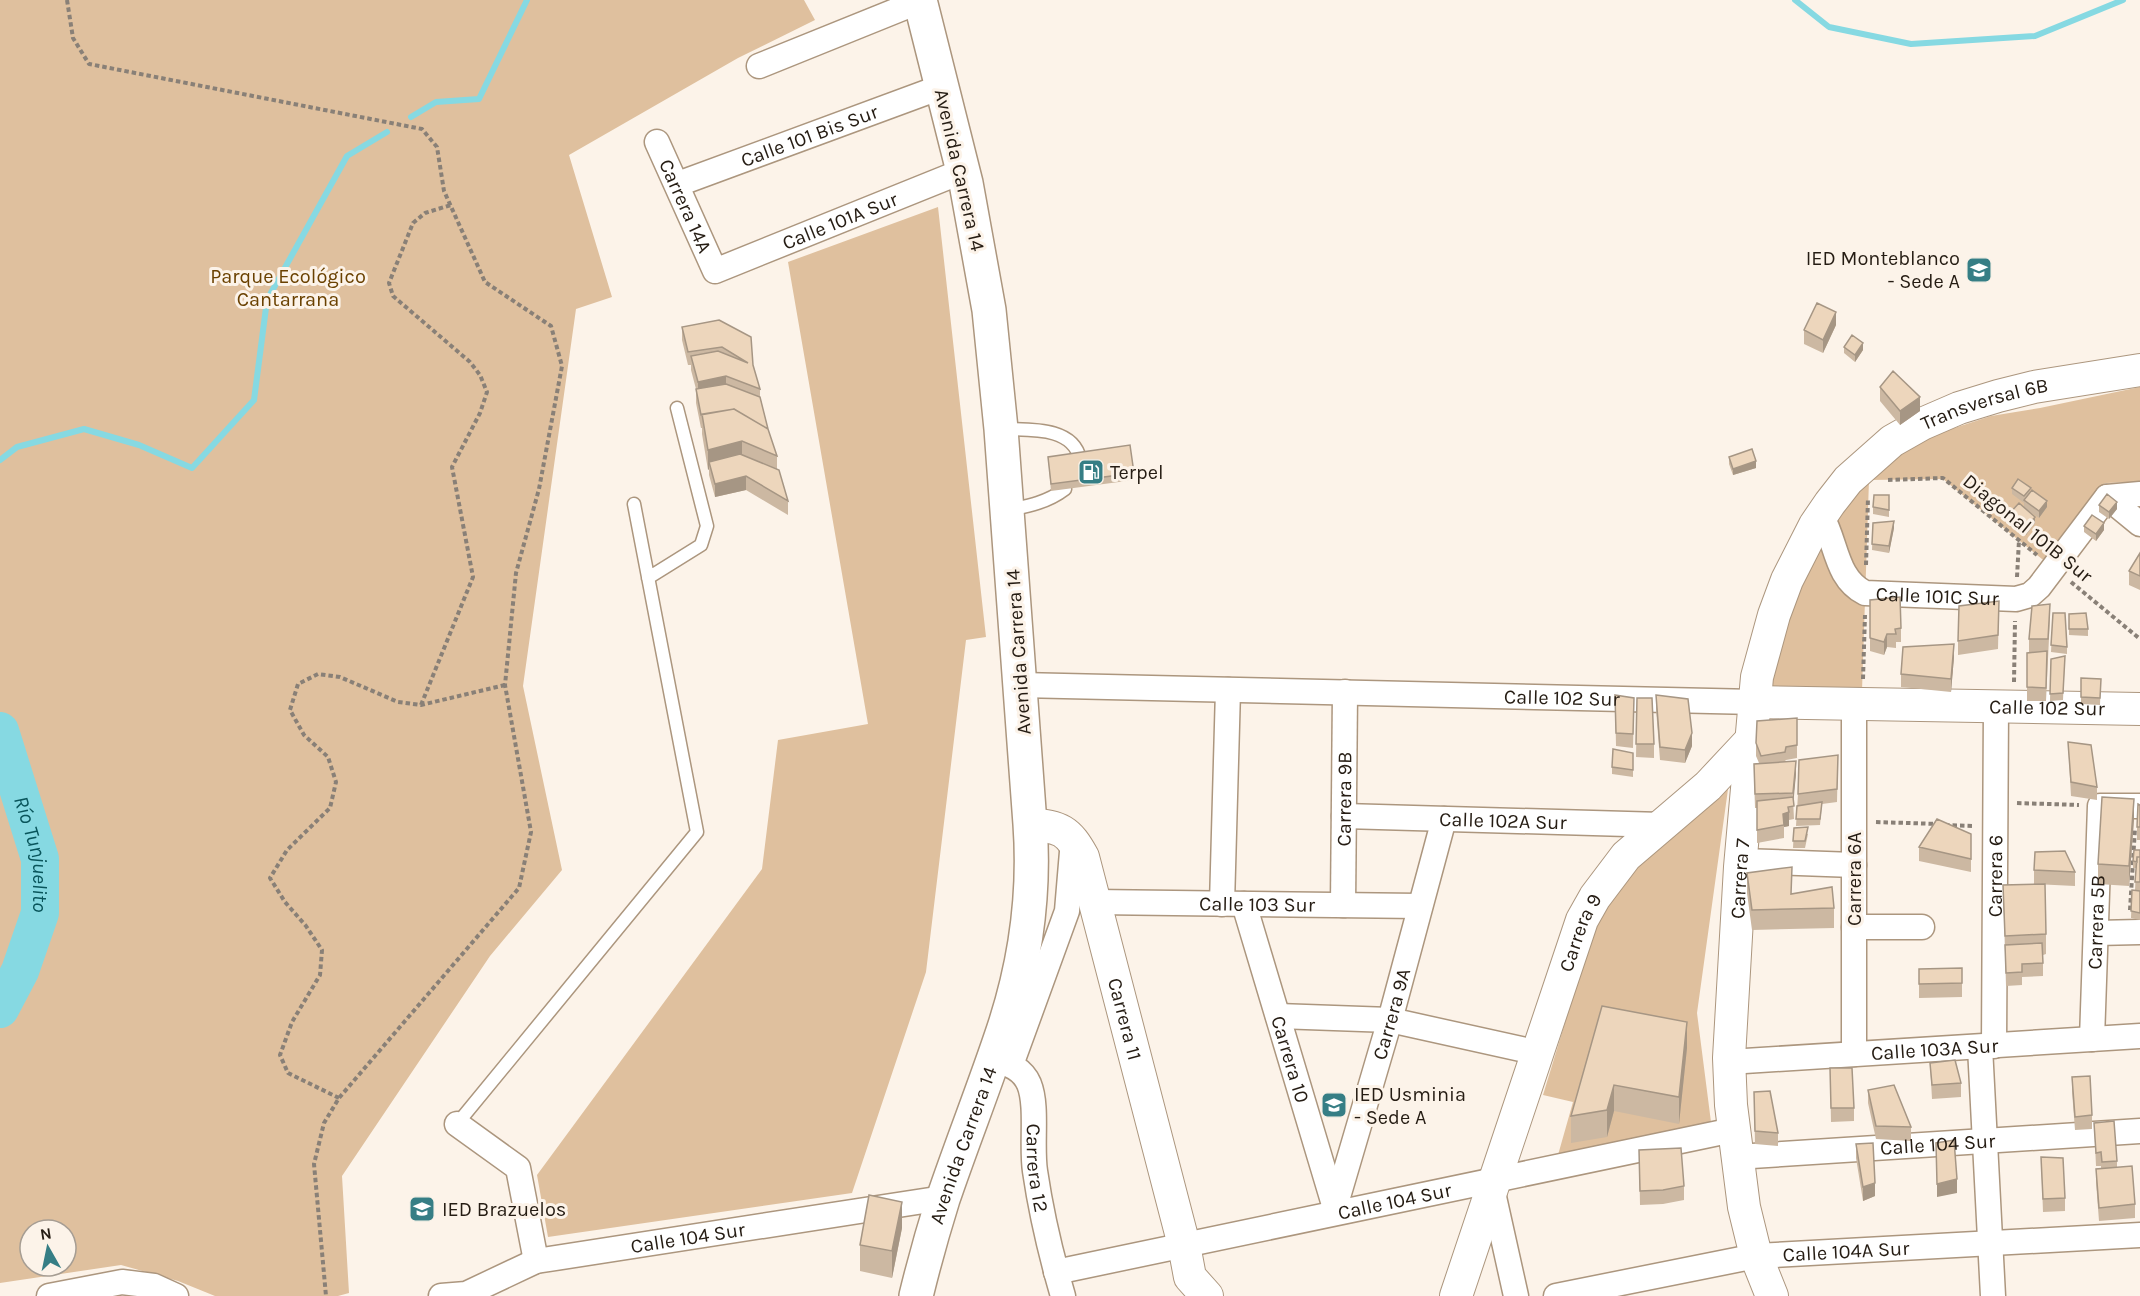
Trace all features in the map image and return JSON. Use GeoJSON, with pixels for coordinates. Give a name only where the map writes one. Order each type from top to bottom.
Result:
{"type":"FeatureCollection","features":[{"type":"Feature","properties":{"kind":"main road","name":"Avenida Carrera 14"},"geometry":{"type":"LineString","coordinates":[[916,1296],[943,1198],[1002,1062],[1003,1030],[1016,984],[1025,934],[1031,874],[1030,824],[1001,429],[989,310],[963,171],[920,0]]}},
{"type":"Feature","properties":{"kind":"street"},"geometry":{"type":"LineString","coordinates":[[759,66],[920,0]]}},
{"type":"Feature","properties":{"kind":"street","name":"Calle 101 Bis Sur"},"geometry":{"type":"LineString","coordinates":[[678,184],[941,87]]}},
{"type":"Feature","properties":{"kind":"street","name":"Carrera 14A"},"geometry":{"type":"LineString","coordinates":[[657,142],[678,184],[715,271]]}},
{"type":"Feature","properties":{"kind":"street","name":"Calle 101A Sur"},"geometry":{"type":"LineString","coordinates":[[715,271],[963,171]]}},
{"type":"Feature","properties":{"kind":"street","name":"Transversal 6B"},"geometry":{"type":"LineString","coordinates":[[1848,480],[1892,441],[1922,424],[1959,408],[2034,387],[2140,370]]}},
{"type":"Feature","properties":{"kind":"street","name":"Carrera 7"},"geometry":{"type":"LineString","coordinates":[[1772,1296],[1756,1257],[1744,1207],[1735,1144],[1729,1062],[1741,861],[1755,702],[1763,652],[1774,615],[1795,561],[1821,515],[1848,480]]}},
{"type":"Feature","properties":{"kind":"street"},"geometry":{"type":"LineString","coordinates":[[2054,569],[2107,497],[2140,494]]}},
{"type":"Feature","properties":{"kind":"street"},"geometry":{"type":"LineString","coordinates":[[2107,497],[2140,524]]}},
{"type":"Feature","properties":{"kind":"street","name":"Calle 101C Sur"},"geometry":{"type":"LineString","coordinates":[[1821,515],[1828,527],[1843,572],[1854,588],[1865,593],[2016,599],[2030,595],[2054,569]]}},
{"type":"Feature","properties":{"kind":"street","name":"Calle 102 Sur"},"geometry":{"type":"LineString","coordinates":[[1020,685],[2140,709]]}},
{"type":"Feature","properties":{"kind":"street","name":"Carrera 10"},"geometry":{"type":"LineString","coordinates":[[1228,690],[1233,904],[1278,1016],[1336,1210]]}},
{"type":"Feature","properties":{"kind":"street","name":"Carrera 9B"},"geometry":{"type":"LineString","coordinates":[[1343,905],[1346,692]]}},
{"type":"Feature","properties":{"kind":"street","name":"Carrera 6A"},"geometry":{"type":"LineString","coordinates":[[1854,704],[1854,1054]]}},
{"type":"Feature","properties":{"kind":"street","name":"Carrera 6"},"geometry":{"type":"LineString","coordinates":[[1993,1296],[1984,1142],[1996,803],[1996,707]]}},
{"type":"Feature","properties":{"kind":"street","name":"Carrera 9"},"geometry":{"type":"LineString","coordinates":[[1456,1296],[1582,920],[1610,876],[1626,856],[1708,786],[1752,739]]}},
{"type":"Feature","properties":{"kind":"street"},"geometry":{"type":"LineString","coordinates":[[2100,806],[2138,806]]}},
{"type":"Feature","properties":{"kind":"street","name":"Carrera 5B"},"geometry":{"type":"LineString","coordinates":[[2092,1039],[2100,806]]}},
{"type":"Feature","properties":{"kind":"street","name":"Calle 102A Sur"},"geometry":{"type":"LineString","coordinates":[[1344,816],[1662,825]]}},
{"type":"Feature","properties":{"kind":"street","name":"Carrera 9A"},"geometry":{"type":"LineString","coordinates":[[1336,1210],[1444,819]]}},
{"type":"Feature","properties":{"kind":"street"},"geometry":{"type":"LineString","coordinates":[[1002,1062],[1067,911],[1073,839],[1063,831],[1049,826],[1030,824]]}},
{"type":"Feature","properties":{"kind":"street","name":"Carrera 11"},"geometry":{"type":"LineString","coordinates":[[1073,839],[1083,857],[1197,1290]]}},
{"type":"Feature","properties":{"kind":"street"},"geometry":{"type":"LineString","coordinates":[[1741,861],[1854,865]]}},
{"type":"Feature","properties":{"kind":"street","name":"Calle 103 Sur"},"geometry":{"type":"LineString","coordinates":[[1095,902],[1420,906]]}},
{"type":"Feature","properties":{"kind":"street"},"geometry":{"type":"LineString","coordinates":[[1854,927],[1922,927]]}},
{"type":"Feature","properties":{"kind":"street"},"geometry":{"type":"LineString","coordinates":[[2096,933],[2134,932]]}},
{"type":"Feature","properties":{"kind":"street"},"geometry":{"type":"LineString","coordinates":[[1278,1016],[1390,1020],[1539,1053]]}},
{"type":"Feature","properties":{"kind":"street","name":"Calle 103A Sur"},"geometry":{"type":"LineString","coordinates":[[1729,1062],[2140,1036]]}},
{"type":"Feature","properties":{"kind":"street","name":"Carrera 12"},"geometry":{"type":"LineString","coordinates":[[1002,1062],[1022,1073],[1029,1084],[1032,1097],[1035,1170],[1063,1296]]}},
{"type":"Feature","properties":{"kind":"street"},"geometry":{"type":"LineString","coordinates":[[457,1124],[518,1168],[536,1261]]}},
{"type":"Feature","properties":{"kind":"street","name":"Calle 104 Sur"},"geometry":{"type":"LineString","coordinates":[[1056,1272],[1336,1210],[1735,1144],[1984,1142],[2140,1131]]}},
{"type":"Feature","properties":{"kind":"street"},"geometry":{"type":"LineString","coordinates":[[1493,1184],[1516,1296]]}},
{"type":"Feature","properties":{"kind":"street","name":"Calle 104 Sur"},"geometry":{"type":"LineString","coordinates":[[441,1296],[468,1295],[536,1261],[943,1198]]}},
{"type":"Feature","properties":{"kind":"street","name":"Calle 104A Sur"},"geometry":{"type":"LineString","coordinates":[[1556,1296],[1756,1257],[2140,1235]]}},
{"type":"Feature","properties":{"kind":"street"},"geometry":{"type":"LineString","coordinates":[[49,1296],[122,1282],[154,1286],[176,1296]]}},
{"type":"Feature","properties":{"kind":"lane"},"geometry":{"type":"LineString","coordinates":[[648,578],[701,545],[707,526],[677,408]]}},
{"type":"Feature","properties":{"kind":"lane"},"geometry":{"type":"LineString","coordinates":[[1001,429],[1036,430],[1065,437],[1078,449],[1080,459]]}},
{"type":"Feature","properties":{"kind":"lane"},"geometry":{"type":"LineString","coordinates":[[1007,510],[1038,504],[1056,497],[1065,489]]}},
{"type":"Feature","properties":{"kind":"lane"},"geometry":{"type":"LineString","coordinates":[[457,1124],[697,832],[633,504]]}},
{"type":"Feature","properties":{"kind":"path"},"geometry":{"type":"LineString","coordinates":[[67,0],[74,38],[89,64],[422,129],[437,147],[444,190],[485,282],[551,326],[562,366],[539,489],[516,573],[505,685],[531,832],[519,888],[339,1098],[324,1123],[314,1164],[326,1296]]}},
{"type":"Feature","properties":{"kind":"path"},"geometry":{"type":"LineString","coordinates":[[421,705],[473,577],[452,467],[480,412],[487,392],[480,375],[470,362],[393,296],[389,283],[413,223],[425,213],[451,205]]}},
{"type":"Feature","properties":{"kind":"path","name":"Diagonal 101B Sur"},"geometry":{"type":"LineString","coordinates":[[1848,480],[1943,478],[2140,639]]}},
{"type":"Feature","properties":{"kind":"path"},"geometry":{"type":"LineString","coordinates":[[339,1098],[288,1073],[280,1055],[292,1022],[320,975],[322,950],[285,903],[270,878],[287,850],[330,808],[336,782],[328,757],[304,735],[290,710],[298,684],[318,674],[340,677],[398,702],[421,705],[505,685]]}},
{"type":"Feature","properties":{"kind":"path"},"geometry":{"type":"LineString","coordinates":[[1996,803],[2100,806]]}},
{"type":"Feature","properties":{"kind":"path"},"geometry":{"type":"LineString","coordinates":[[2134,932],[2138,806]]}},
{"type":"Feature","properties":{"kind":"path"},"geometry":{"type":"LineString","coordinates":[[1854,821],[1995,827]]}},
{"type":"Feature","properties":{"kind":"green space","name":"Parque Ecológico Cantarrana"},"geometry":{"type":"Polygon","coordinates":[[[0,0],[804,0],[815,20],[738,58],[569,155],[612,297],[576,309],[523,686],[562,870],[490,956],[342,1176],[349,1293],[338,1296],[215,1296],[178,1281],[121,1265],[78,1271],[78,1218],[18,1218],[18,1278],[34,1278],[0,1283],[0,0]]]}},
{"type":"Feature","properties":{"kind":"green space"},"geometry":{"type":"Polygon","coordinates":[[[938,207],[986,637],[966,640],[926,972],[852,1193],[548,1237],[537,1175],[762,869],[778,740],[868,724],[788,262],[938,207]]]}},
{"type":"Feature","properties":{"kind":"green space"},"geometry":{"type":"Polygon","coordinates":[[[2140,387],[2140,482],[2105,483],[2047,563],[1943,479],[1869,480],[1894,457],[1936,434],[1991,416],[2140,387]]]}},
{"type":"Feature","properties":{"kind":"green space"},"geometry":{"type":"Polygon","coordinates":[[[1869,480],[1862,691],[1770,689],[1792,602],[1837,515],[1869,480]]]}},
{"type":"Feature","properties":{"kind":"green space"},"geometry":{"type":"Polygon","coordinates":[[[1729,782],[1697,1013],[1711,1122],[1558,1155],[1573,1102],[1543,1095],[1589,944],[1609,900],[1635,868],[1729,782]]]}},
{"type":"Feature","properties":{"kind":"building"},"geometry":{"type":"Polygon","coordinates":[[[1817,303],[1836,312],[1823,340],[1804,330],[1817,303]]]}},
{"type":"Feature","properties":{"kind":"building"},"geometry":{"type":"Polygon","coordinates":[[[719,320],[751,337],[753,365],[760,389],[726,376],[698,382],[691,356],[718,351],[748,363],[722,347],[688,352],[682,327],[719,320]]]}},
{"type":"Feature","properties":{"kind":"building"},"geometry":{"type":"Polygon","coordinates":[[[1852,335],[1863,343],[1855,355],[1844,347],[1852,335]]]}},
{"type":"Feature","properties":{"kind":"building"},"geometry":{"type":"Polygon","coordinates":[[[1893,371],[1920,397],[1900,411],[1880,387],[1893,371]]]}},
{"type":"Feature","properties":{"kind":"building"},"geometry":{"type":"Polygon","coordinates":[[[726,384],[760,397],[768,429],[734,409],[701,415],[696,389],[726,384]]]}},
{"type":"Feature","properties":{"kind":"building"},"geometry":{"type":"Polygon","coordinates":[[[734,409],[768,429],[777,456],[742,441],[708,450],[702,414],[734,409]]]}},
{"type":"Feature","properties":{"kind":"building","name":"Terpel"},"geometry":{"type":"Polygon","coordinates":[[[1130,445],[1134,473],[1051,484],[1048,457],[1130,445]]]}},
{"type":"Feature","properties":{"kind":"building"},"geometry":{"type":"Polygon","coordinates":[[[1752,449],[1756,461],[1733,469],[1729,457],[1752,449]]]}},
{"type":"Feature","properties":{"kind":"building"},"geometry":{"type":"Polygon","coordinates":[[[740,454],[779,470],[788,501],[746,476],[715,484],[709,462],[740,454]]]}},
{"type":"Feature","properties":{"kind":"building"},"geometry":{"type":"Polygon","coordinates":[[[2018,479],[2031,488],[2024,496],[2012,488],[2018,479]]]}},
{"type":"Feature","properties":{"kind":"building"},"geometry":{"type":"Polygon","coordinates":[[[2032,490],[2047,501],[2039,511],[2024,500],[2032,490]]]}},
{"type":"Feature","properties":{"kind":"building"},"geometry":{"type":"Polygon","coordinates":[[[2107,494],[2117,502],[2109,512],[2099,505],[2107,494]]]}},
{"type":"Feature","properties":{"kind":"building"},"geometry":{"type":"Polygon","coordinates":[[[1874,495],[1889,495],[1889,510],[1873,507],[1874,495]]]}},
{"type":"Feature","properties":{"kind":"building"},"geometry":{"type":"Polygon","coordinates":[[[2019,503],[2035,517],[2026,528],[2009,514],[2019,503]]]}},
{"type":"Feature","properties":{"kind":"building"},"geometry":{"type":"Polygon","coordinates":[[[2092,515],[2104,523],[2096,534],[2084,526],[2092,515]]]}},
{"type":"Feature","properties":{"kind":"building"},"geometry":{"type":"Polygon","coordinates":[[[1894,521],[1889,546],[1872,544],[1873,523],[1894,521]]]}},
{"type":"Feature","properties":{"kind":"building"},"geometry":{"type":"Polygon","coordinates":[[[2140,553],[2140,576],[2129,571],[2140,553]]]}},
{"type":"Feature","properties":{"kind":"building"},"geometry":{"type":"Polygon","coordinates":[[[1900,597],[1901,628],[1895,629],[1896,634],[1887,634],[1884,642],[1870,638],[1870,600],[1900,597]]]}},
{"type":"Feature","properties":{"kind":"building"},"geometry":{"type":"Polygon","coordinates":[[[1999,601],[1998,635],[1958,641],[1959,606],[1999,601]]]}},
{"type":"Feature","properties":{"kind":"building"},"geometry":{"type":"Polygon","coordinates":[[[2050,604],[2048,639],[2029,639],[2032,606],[2050,604]]]}},
{"type":"Feature","properties":{"kind":"building"},"geometry":{"type":"Polygon","coordinates":[[[2053,613],[2065,613],[2067,647],[2051,645],[2053,613]]]}},
{"type":"Feature","properties":{"kind":"building"},"geometry":{"type":"Polygon","coordinates":[[[2086,613],[2088,629],[2069,629],[2069,614],[2086,613]]]}},
{"type":"Feature","properties":{"kind":"building"},"geometry":{"type":"Polygon","coordinates":[[[1954,644],[1951,679],[1901,674],[1903,647],[1954,644]]]}},
{"type":"Feature","properties":{"kind":"building"},"geometry":{"type":"Polygon","coordinates":[[[2047,651],[2046,688],[2027,687],[2027,653],[2047,651]]]}},
{"type":"Feature","properties":{"kind":"building"},"geometry":{"type":"Polygon","coordinates":[[[2065,656],[2063,693],[2050,694],[2051,659],[2065,656]]]}},
{"type":"Feature","properties":{"kind":"building"},"geometry":{"type":"Polygon","coordinates":[[[2081,678],[2101,679],[2100,698],[2081,697],[2081,678]]]}},
{"type":"Feature","properties":{"kind":"building"},"geometry":{"type":"Polygon","coordinates":[[[1615,695],[1634,698],[1633,734],[1616,733],[1615,695]]]}},
{"type":"Feature","properties":{"kind":"building"},"geometry":{"type":"Polygon","coordinates":[[[1656,695],[1688,699],[1692,733],[1685,750],[1660,747],[1656,695]]]}},
{"type":"Feature","properties":{"kind":"building"},"geometry":{"type":"Polygon","coordinates":[[[1637,698],[1652,698],[1654,744],[1636,744],[1637,698]]]}},
{"type":"Feature","properties":{"kind":"building"},"geometry":{"type":"Polygon","coordinates":[[[1797,718],[1797,745],[1786,747],[1785,752],[1761,756],[1756,743],[1757,721],[1797,718]]]}},
{"type":"Feature","properties":{"kind":"building"},"geometry":{"type":"Polygon","coordinates":[[[2068,742],[2091,745],[2097,787],[2071,782],[2068,742]]]}},
{"type":"Feature","properties":{"kind":"building"},"geometry":{"type":"Polygon","coordinates":[[[1613,749],[1633,753],[1633,770],[1612,767],[1613,749]]]}},
{"type":"Feature","properties":{"kind":"building"},"geometry":{"type":"Polygon","coordinates":[[[1838,755],[1837,789],[1798,794],[1799,760],[1838,755]]]}},
{"type":"Feature","properties":{"kind":"building"},"geometry":{"type":"Polygon","coordinates":[[[1796,761],[1793,793],[1755,794],[1754,764],[1796,761]]]}},
{"type":"Feature","properties":{"kind":"building"},"geometry":{"type":"Polygon","coordinates":[[[1793,797],[1794,806],[1788,807],[1789,812],[1783,814],[1784,825],[1757,830],[1757,801],[1793,797]]]}},
{"type":"Feature","properties":{"kind":"building"},"geometry":{"type":"Polygon","coordinates":[[[2102,797],[2134,799],[2129,866],[2098,864],[2102,797]]]}},
{"type":"Feature","properties":{"kind":"building"},"geometry":{"type":"Polygon","coordinates":[[[1822,802],[1820,819],[1796,819],[1797,806],[1822,802]]]}},
{"type":"Feature","properties":{"kind":"building"},"geometry":{"type":"Polygon","coordinates":[[[2138,804],[2140,805],[2140,827],[2137,827],[2138,804]]]}},
{"type":"Feature","properties":{"kind":"building"},"geometry":{"type":"Polygon","coordinates":[[[1937,819],[1971,834],[1971,859],[1919,847],[1937,819]]]}},
{"type":"Feature","properties":{"kind":"building"},"geometry":{"type":"Polygon","coordinates":[[[1808,827],[1805,841],[1793,841],[1794,828],[1808,827]]]}},
{"type":"Feature","properties":{"kind":"building"},"geometry":{"type":"Polygon","coordinates":[[[2134,850],[2140,850],[2137,862],[2133,861],[2134,850]]]}},
{"type":"Feature","properties":{"kind":"building"},"geometry":{"type":"Polygon","coordinates":[[[2065,851],[2075,872],[2034,870],[2035,852],[2065,851]]]}},
{"type":"Feature","properties":{"kind":"building"},"geometry":{"type":"Polygon","coordinates":[[[2137,857],[2140,857],[2140,882],[2135,882],[2137,857]]]}},
{"type":"Feature","properties":{"kind":"building"},"geometry":{"type":"Polygon","coordinates":[[[1792,867],[1791,894],[1832,887],[1834,908],[1752,910],[1747,873],[1792,867]]]}},
{"type":"Feature","properties":{"kind":"building"},"geometry":{"type":"Polygon","coordinates":[[[2045,884],[2046,934],[2005,936],[2003,885],[2045,884]]]}},
{"type":"Feature","properties":{"kind":"building"},"geometry":{"type":"Polygon","coordinates":[[[2132,890],[2140,891],[2140,913],[2131,911],[2132,890]]]}},
{"type":"Feature","properties":{"kind":"building"},"geometry":{"type":"Polygon","coordinates":[[[2042,943],[2043,963],[2022,964],[2022,972],[2006,973],[2005,945],[2042,943]]]}},
{"type":"Feature","properties":{"kind":"building"},"geometry":{"type":"Polygon","coordinates":[[[1962,968],[1962,983],[1919,984],[1919,969],[1962,968]]]}},
{"type":"Feature","properties":{"kind":"building"},"geometry":{"type":"Polygon","coordinates":[[[1602,1006],[1687,1022],[1679,1097],[1614,1085],[1607,1110],[1571,1116],[1602,1006]]]}},
{"type":"Feature","properties":{"kind":"building"},"geometry":{"type":"Polygon","coordinates":[[[1955,1060],[1961,1083],[1932,1085],[1930,1063],[1955,1060]]]}},
{"type":"Feature","properties":{"kind":"building"},"geometry":{"type":"Polygon","coordinates":[[[1830,1068],[1852,1068],[1854,1108],[1831,1108],[1830,1068]]]}},
{"type":"Feature","properties":{"kind":"building"},"geometry":{"type":"Polygon","coordinates":[[[2090,1076],[2092,1115],[2075,1117],[2072,1077],[2090,1076]]]}},
{"type":"Feature","properties":{"kind":"building"},"geometry":{"type":"Polygon","coordinates":[[[1894,1085],[1911,1127],[1876,1126],[1868,1090],[1894,1085]]]}},
{"type":"Feature","properties":{"kind":"building"},"geometry":{"type":"Polygon","coordinates":[[[1770,1091],[1778,1133],[1755,1131],[1754,1092],[1770,1091]]]}},
{"type":"Feature","properties":{"kind":"building"},"geometry":{"type":"Polygon","coordinates":[[[2114,1121],[2117,1161],[2102,1162],[2101,1152],[2096,1153],[2094,1123],[2114,1121]]]}},
{"type":"Feature","properties":{"kind":"building"},"geometry":{"type":"Polygon","coordinates":[[[1954,1140],[1957,1179],[1937,1184],[1936,1143],[1954,1140]]]}},
{"type":"Feature","properties":{"kind":"building"},"geometry":{"type":"Polygon","coordinates":[[[1873,1143],[1875,1183],[1863,1187],[1856,1144],[1873,1143]]]}},
{"type":"Feature","properties":{"kind":"building"},"geometry":{"type":"Polygon","coordinates":[[[1681,1148],[1684,1186],[1640,1191],[1639,1150],[1681,1148]]]}},
{"type":"Feature","properties":{"kind":"building"},"geometry":{"type":"Polygon","coordinates":[[[2041,1157],[2063,1158],[2065,1198],[2043,1199],[2041,1157]]]}},
{"type":"Feature","properties":{"kind":"building"},"geometry":{"type":"Polygon","coordinates":[[[2132,1166],[2135,1204],[2099,1208],[2096,1169],[2132,1166]]]}},
{"type":"Feature","properties":{"kind":"building"},"geometry":{"type":"Polygon","coordinates":[[[869,1195],[902,1202],[892,1251],[860,1245],[869,1195]]]}},
{"type":"Feature","properties":{"kind":"waterway"},"geometry":{"type":"LineString","coordinates":[[411,117],[436,102],[479,99],[527,0]]}},
{"type":"Feature","properties":{"kind":"waterway"},"geometry":{"type":"LineString","coordinates":[[1795,0],[1829,27],[1911,44],[2035,36],[2123,0]]}},
{"type":"Feature","properties":{"kind":"waterway"},"geometry":{"type":"LineString","coordinates":[[0,460],[17,447],[84,429],[139,445],[192,468],[254,400],[267,300],[347,156],[387,132]]}},
{"type":"Feature","properties":{"kind":"waterway","name":"Río Tunjuelito"},"geometry":{"type":"LineString","coordinates":[[0,731],[40,859],[40,913],[20,971],[0,1009]]}},
{"type":"Feature","properties":{"kind":"place","name":"IED Monteblanco - Sede A"},"geometry":{"type":"Point","coordinates":[1979,270]}},
{"type":"Feature","properties":{"kind":"place","name":"Terpel"},"geometry":{"type":"Point","coordinates":[1091,472]}},
{"type":"Feature","properties":{"kind":"place","name":"IED Usminia - Sede A"},"geometry":{"type":"Point","coordinates":[1334,1105]}},
{"type":"Feature","properties":{"kind":"place","name":"IED Brazuelos"},"geometry":{"type":"Point","coordinates":[422,1209]}}]}
